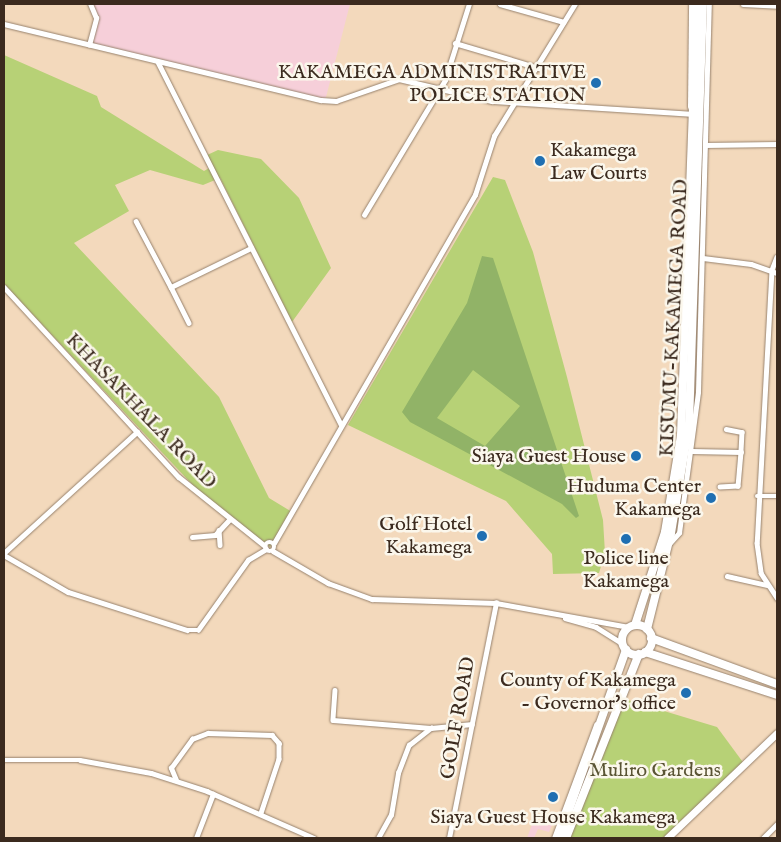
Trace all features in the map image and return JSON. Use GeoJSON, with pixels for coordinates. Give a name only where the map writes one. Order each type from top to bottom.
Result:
{"type":"FeatureCollection","features":[{"type":"Feature","properties":{"kind":"highway","name":"KISUMU-KAKAMEGA ROAD"},"geometry":{"type":"LineString","coordinates":[[624,647],[665,532],[681,435],[697,4]]}},
{"type":"Feature","properties":{"kind":"highway","name":"KISUMU-KAKAMEGA ROAD"},"geometry":{"type":"LineString","coordinates":[[647,629],[669,544],[689,424],[703,4]]}},
{"type":"Feature","properties":{"kind":"highway"},"geometry":{"type":"LineString","coordinates":[[633,626],[647,629],[651,638],[688,654],[777,684]]}},
{"type":"Feature","properties":{"kind":"highway"},"geometry":{"type":"LineString","coordinates":[[565,838],[642,653],[651,638]]}},
{"type":"Feature","properties":{"kind":"highway"},"geometry":{"type":"LineString","coordinates":[[565,838],[618,682],[624,647],[684,664],[777,695]]}},
{"type":"Feature","properties":{"kind":"highway"},"geometry":{"type":"LineString","coordinates":[[684,664],[688,654]]}},
{"type":"Feature","properties":{"kind":"main road"},"geometry":{"type":"LineString","coordinates":[[671,837],[776,736]]}},
{"type":"Feature","properties":{"kind":"street"},"geometry":{"type":"LineString","coordinates":[[89,45],[96,15],[90,4]]}},
{"type":"Feature","properties":{"kind":"street"},"geometry":{"type":"LineString","coordinates":[[364,215],[439,88],[468,4]]}},
{"type":"Feature","properties":{"kind":"street"},"geometry":{"type":"LineString","coordinates":[[500,4],[564,22]]}},
{"type":"Feature","properties":{"kind":"street"},"geometry":{"type":"LineString","coordinates":[[575,4],[539,68],[488,147],[475,195],[341,424],[274,543],[273,551],[328,583],[372,599],[496,603],[633,626]]}},
{"type":"Feature","properties":{"kind":"street"},"geometry":{"type":"LineString","coordinates":[[4,24],[158,62],[331,101],[390,80],[515,104],[692,116],[688,96],[691,4]]}},
{"type":"Feature","properties":{"kind":"street"},"geometry":{"type":"LineString","coordinates":[[669,544],[679,533],[692,450],[701,295],[709,4]]}},
{"type":"Feature","properties":{"kind":"street"},"geometry":{"type":"LineString","coordinates":[[744,4],[777,6]]}},
{"type":"Feature","properties":{"kind":"street"},"geometry":{"type":"LineString","coordinates":[[455,43],[539,68]]}},
{"type":"Feature","properties":{"kind":"street"},"geometry":{"type":"LineString","coordinates":[[158,62],[341,424]]}},
{"type":"Feature","properties":{"kind":"street"},"geometry":{"type":"LineString","coordinates":[[705,145],[777,144]]}},
{"type":"Feature","properties":{"kind":"street"},"geometry":{"type":"LineString","coordinates":[[136,221],[189,323]]}},
{"type":"Feature","properties":{"kind":"street"},"geometry":{"type":"LineString","coordinates":[[171,287],[251,248]]}},
{"type":"Feature","properties":{"kind":"street"},"geometry":{"type":"LineString","coordinates":[[777,257],[772,270],[757,496],[758,562],[767,586],[777,598]]}},
{"type":"Feature","properties":{"kind":"street"},"geometry":{"type":"LineString","coordinates":[[702,258],[777,272]]}},
{"type":"Feature","properties":{"kind":"street","name":"KHASAKHALA ROAD"},"geometry":{"type":"LineString","coordinates":[[4,287],[137,432],[229,520],[273,551]]}},
{"type":"Feature","properties":{"kind":"street"},"geometry":{"type":"LineString","coordinates":[[694,307],[701,295]]}},
{"type":"Feature","properties":{"kind":"street"},"geometry":{"type":"LineString","coordinates":[[720,487],[738,486],[742,432],[726,429]]}},
{"type":"Feature","properties":{"kind":"street"},"geometry":{"type":"LineString","coordinates":[[137,432],[4,554],[68,592],[187,630],[198,630],[248,560],[265,547],[274,543]]}},
{"type":"Feature","properties":{"kind":"street"},"geometry":{"type":"LineString","coordinates":[[692,450],[741,452]]}},
{"type":"Feature","properties":{"kind":"street"},"geometry":{"type":"LineString","coordinates":[[757,496],[777,496]]}},
{"type":"Feature","properties":{"kind":"street"},"geometry":{"type":"LineString","coordinates":[[192,537],[219,530],[229,520]]}},
{"type":"Feature","properties":{"kind":"street"},"geometry":{"type":"LineString","coordinates":[[219,530],[220,545]]}},
{"type":"Feature","properties":{"kind":"street"},"geometry":{"type":"LineString","coordinates":[[727,576],[767,586]]}},
{"type":"Feature","properties":{"kind":"street","name":"GOLF ROAD"},"geometry":{"type":"LineString","coordinates":[[449,838],[496,603]]}},
{"type":"Feature","properties":{"kind":"street"},"geometry":{"type":"LineString","coordinates":[[547,613],[596,628],[624,647]]}},
{"type":"Feature","properties":{"kind":"street"},"geometry":{"type":"LineString","coordinates":[[554,838],[610,687],[618,682]]}},
{"type":"Feature","properties":{"kind":"street"},"geometry":{"type":"LineString","coordinates":[[335,690],[333,720],[431,728],[472,724]]}},
{"type":"Feature","properties":{"kind":"street"},"geometry":{"type":"LineString","coordinates":[[378,838],[391,815],[401,761],[409,745],[431,728]]}},
{"type":"Feature","properties":{"kind":"street"},"geometry":{"type":"LineString","coordinates":[[176,780],[171,768],[192,739],[208,733],[272,735],[279,743],[279,759],[261,813]]}},
{"type":"Feature","properties":{"kind":"street"},"geometry":{"type":"LineString","coordinates":[[4,760],[101,763],[176,780],[261,813],[314,838]]}},
{"type":"Feature","properties":{"kind":"street"},"geometry":{"type":"LineString","coordinates":[[196,838],[213,794]]}},
{"type":"Feature","properties":{"kind":"street"},"geometry":{"type":"LineString","coordinates":[[763,838],[777,824]]}},
{"type":"Feature","properties":{"kind":"shaded area"},"geometry":{"type":"Polygon","coordinates":[[[91,4],[350,4],[325,101],[90,45],[97,14],[91,4]]]}},
{"type":"Feature","properties":{"kind":"shaded area"},"geometry":{"type":"Polygon","coordinates":[[[534,819],[552,825],[549,832],[538,829],[534,838],[527,838],[534,819]]]}},
{"type":"Feature","properties":{"kind":"green space"},"geometry":{"type":"Polygon","coordinates":[[[4,55],[97,96],[101,107],[204,171],[211,167],[205,156],[218,150],[261,159],[299,198],[331,268],[292,322],[220,178],[203,185],[150,170],[115,185],[129,211],[74,243],[219,397],[269,498],[292,512],[270,547],[203,496],[4,284],[4,55]]]}},
{"type":"Feature","properties":{"kind":"green space"},"geometry":{"type":"Polygon","coordinates":[[[493,177],[505,180],[533,252],[567,377],[603,520],[605,553],[599,573],[553,574],[552,554],[506,501],[348,425],[493,177]]]}},
{"type":"Feature","properties":{"kind":"green space"},"geometry":{"type":"Polygon","coordinates":[[[482,256],[493,258],[579,516],[576,518],[562,504],[410,422],[402,412],[467,303],[482,256]],[[473,370],[437,418],[485,446],[520,406],[473,370]]]}},
{"type":"Feature","properties":{"kind":"green space","name":"Muliro Gardens"},"geometry":{"type":"Polygon","coordinates":[[[621,698],[717,727],[745,765],[668,838],[567,838],[621,698]]]}},
{"type":"Feature","properties":{"kind":"place","name":"KAKAMEGA ADMINISTRATIVE POLICE STATION"},"geometry":{"type":"Point","coordinates":[596,83]}},
{"type":"Feature","properties":{"kind":"place","name":"Kakamega Law Courts"},"geometry":{"type":"Point","coordinates":[540,161]}},
{"type":"Feature","properties":{"kind":"place","name":"Siaya Guest House"},"geometry":{"type":"Point","coordinates":[636,456]}},
{"type":"Feature","properties":{"kind":"place","name":"Huduma Center Kakamega"},"geometry":{"type":"Point","coordinates":[711,498]}},
{"type":"Feature","properties":{"kind":"place","name":"Golf Hotel Kakamega"},"geometry":{"type":"Point","coordinates":[482,536]}},
{"type":"Feature","properties":{"kind":"place","name":"Police line Kakamega"},"geometry":{"type":"Point","coordinates":[626,539]}},
{"type":"Feature","properties":{"kind":"place","name":"County of Kakamega - Governor's office"},"geometry":{"type":"Point","coordinates":[686,693]}},
{"type":"Feature","properties":{"kind":"place","name":"Siaya Guest House Kakamega"},"geometry":{"type":"Point","coordinates":[553,797]}}]}
